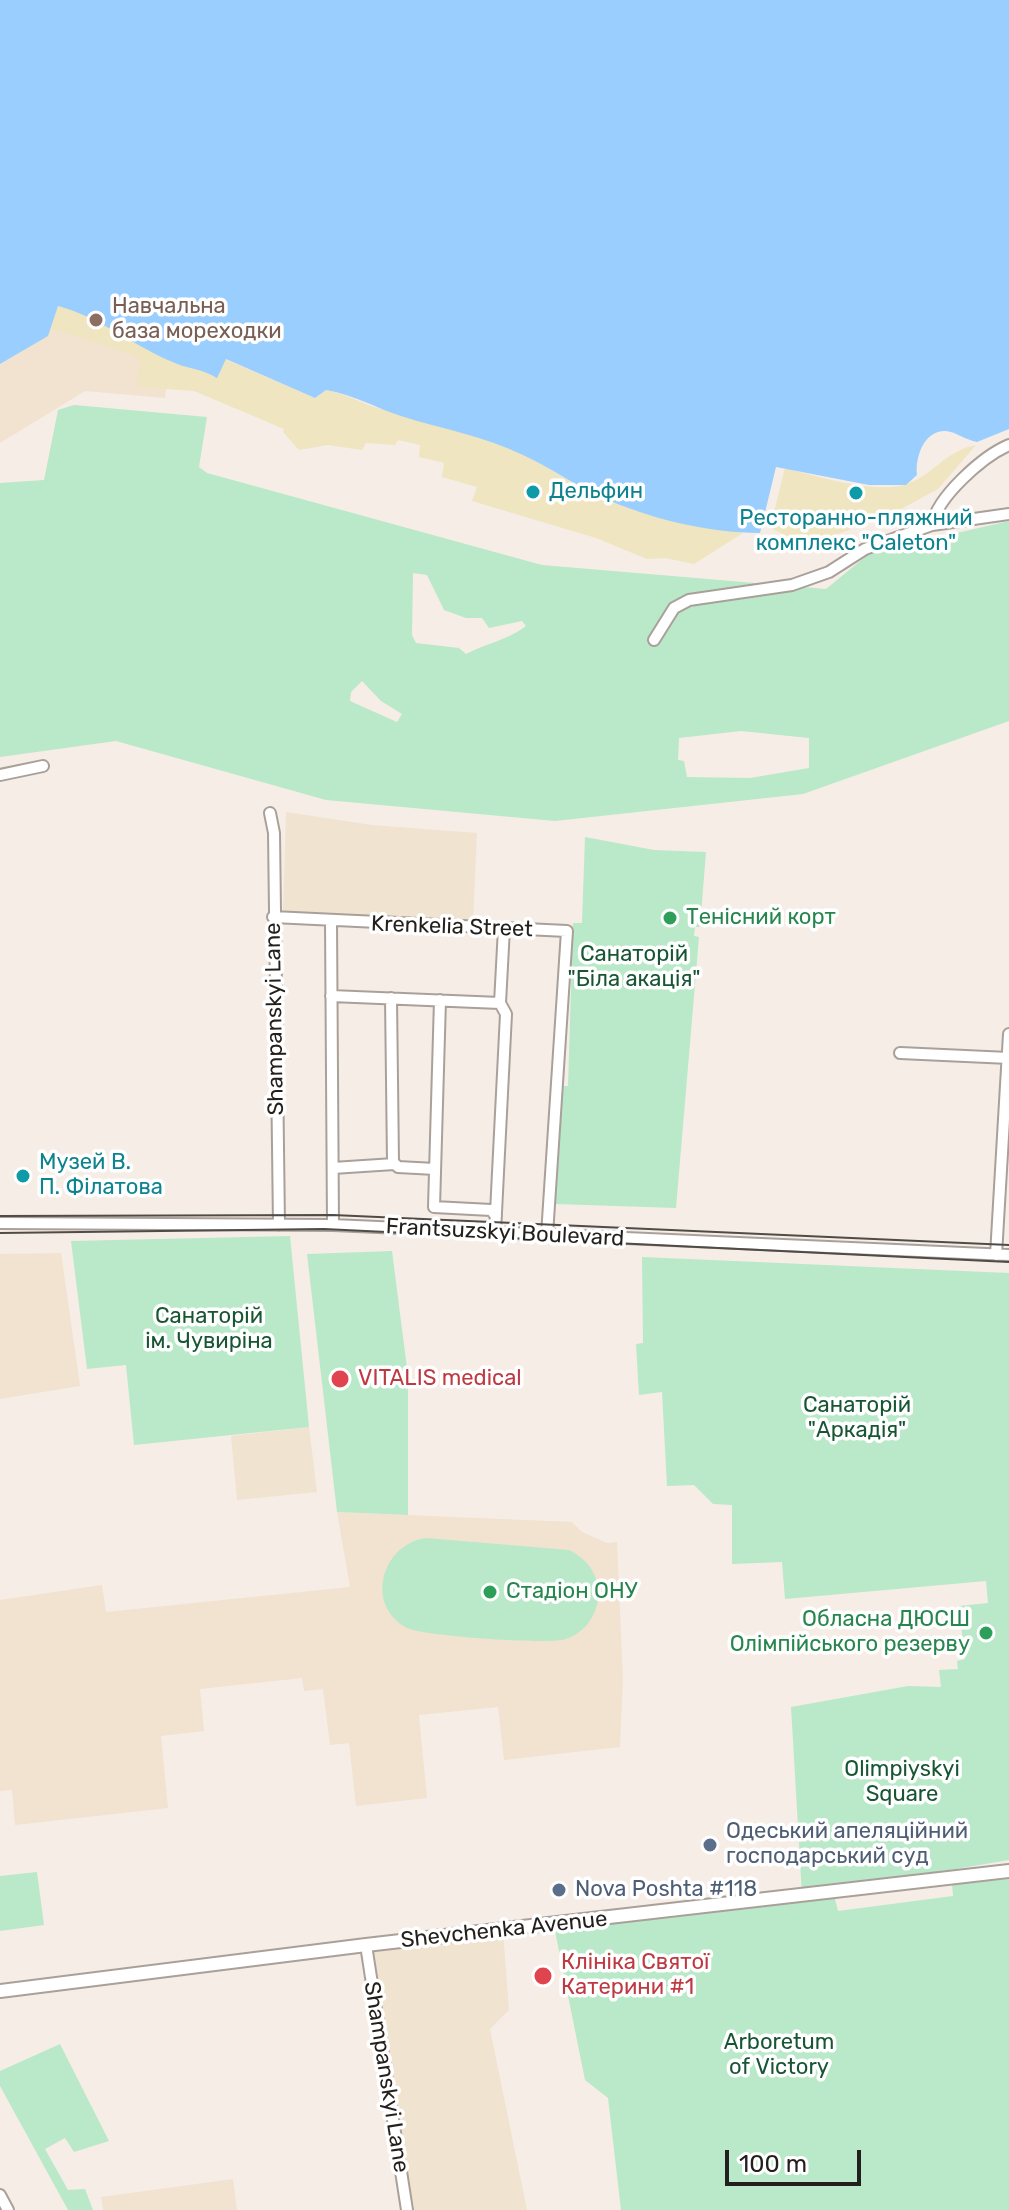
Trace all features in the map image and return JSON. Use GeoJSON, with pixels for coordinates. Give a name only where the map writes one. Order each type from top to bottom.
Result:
{"type":"FeatureCollection","features":[{"type":"Feature","properties":{"kind":"main road","name":"Shevchenka Avenue"},"geometry":{"type":"LineString","coordinates":[[0,1991],[366,1945],[1009,1871]]}},
{"type":"Feature","properties":{"kind":"street"},"geometry":{"type":"LineString","coordinates":[[932,525],[934,516],[964,478],[986,458],[1009,445]]}},
{"type":"Feature","properties":{"kind":"street"},"geometry":{"type":"LineString","coordinates":[[654,640],[674,608],[689,600],[792,585],[829,572],[865,549],[932,525],[1009,514]]}},
{"type":"Feature","properties":{"kind":"street"},"geometry":{"type":"LineString","coordinates":[[0,775],[43,766]]}},
{"type":"Feature","properties":{"kind":"street","name":"Shampanskyi Lane"},"geometry":{"type":"LineString","coordinates":[[270,813],[274,833],[279,1225]]}},
{"type":"Feature","properties":{"kind":"street","name":"Krenkelia Street"},"geometry":{"type":"LineString","coordinates":[[273,917],[567,931],[547,1235]]}},
{"type":"Feature","properties":{"kind":"street"},"geometry":{"type":"LineString","coordinates":[[331,922],[333,1225]]}},
{"type":"Feature","properties":{"kind":"street"},"geometry":{"type":"LineString","coordinates":[[495,1232],[506,1014],[500,1003],[504,928]]}},
{"type":"Feature","properties":{"kind":"street"},"geometry":{"type":"LineString","coordinates":[[331,996],[500,1003]]}},
{"type":"Feature","properties":{"kind":"street"},"geometry":{"type":"LineString","coordinates":[[391,998],[394,1164]]}},
{"type":"Feature","properties":{"kind":"street"},"geometry":{"type":"LineString","coordinates":[[440,1000],[434,1207],[491,1210],[496,1216]]}},
{"type":"Feature","properties":{"kind":"street"},"geometry":{"type":"LineString","coordinates":[[996,1255],[1009,1034]]}},
{"type":"Feature","properties":{"kind":"street"},"geometry":{"type":"LineString","coordinates":[[900,1053],[1008,1058]]}},
{"type":"Feature","properties":{"kind":"street"},"geometry":{"type":"LineString","coordinates":[[333,1168],[394,1164],[435,1169]]}},
{"type":"Feature","properties":{"kind":"street","name":"Frantsuzskyi Boulevard"},"geometry":{"type":"LineString","coordinates":[[0,1223],[333,1225],[1009,1255]]}},
{"type":"Feature","properties":{"kind":"street","name":"Shampanskyi Lane"},"geometry":{"type":"LineString","coordinates":[[366,1945],[407,2210]]}},
{"type":"Feature","properties":{"kind":"street"},"geometry":{"type":"LineString","coordinates":[[0,2195],[8,2210]]}},
{"type":"Feature","properties":{"kind":"shaded area","name":"Навчальна база мореходки"},"geometry":{"type":"Polygon","coordinates":[[[66,248],[177,294],[165,398],[85,391],[0,443],[0,347],[66,248]]]}},
{"type":"Feature","properties":{"kind":"shaded area"},"geometry":{"type":"Polygon","coordinates":[[[286,812],[372,825],[477,833],[473,922],[283,912],[286,812]]]}},
{"type":"Feature","properties":{"kind":"shaded area"},"geometry":{"type":"Polygon","coordinates":[[[61,1253],[80,1386],[0,1399],[0,1254],[61,1253]]]}},
{"type":"Feature","properties":{"kind":"shaded area"},"geometry":{"type":"Polygon","coordinates":[[[309,1427],[317,1492],[237,1500],[231,1436],[309,1427]]]}},
{"type":"Feature","properties":{"kind":"shaded area"},"geometry":{"type":"Polygon","coordinates":[[[337,1512],[572,1522],[582,1532],[607,1543],[617,1542],[623,1679],[620,1747],[504,1760],[498,1707],[419,1715],[427,1798],[356,1806],[349,1743],[330,1745],[323,1689],[304,1691],[302,1678],[200,1689],[204,1731],[161,1736],[168,1808],[15,1825],[12,1790],[0,1791],[0,1600],[102,1585],[106,1612],[350,1587],[337,1512]]]}},
{"type":"Feature","properties":{"kind":"shaded area"},"geometry":{"type":"Polygon","coordinates":[[[503,1932],[509,2010],[490,2029],[527,2210],[414,2210],[368,1947],[503,1932]]]}},
{"type":"Feature","properties":{"kind":"shaded area"},"geometry":{"type":"Polygon","coordinates":[[[233,2179],[237,2210],[103,2210],[101,2197],[233,2179]]]}},
{"type":"Feature","properties":{"kind":"green space"},"geometry":{"type":"Polygon","coordinates":[[[74,405],[207,417],[199,467],[207,473],[542,565],[826,589],[870,553],[1009,521],[1009,721],[803,794],[555,821],[326,800],[116,741],[0,757],[0,483],[44,480],[58,410],[74,405]],[[413,573],[412,635],[416,643],[459,648],[466,654],[526,626],[522,621],[489,628],[482,618],[466,618],[444,610],[427,575],[413,573]],[[362,681],[351,692],[350,701],[397,722],[402,714],[381,701],[362,681]],[[741,731],[679,738],[678,760],[684,761],[687,777],[750,778],[809,768],[809,738],[741,731]]]}},
{"type":"Feature","properties":{"kind":"green space","name":"Санаторій \"Біла акація\""},"geometry":{"type":"Polygon","coordinates":[[[585,837],[654,850],[706,852],[700,927],[695,927],[694,936],[699,937],[676,1208],[555,1204],[560,1086],[568,1086],[573,923],[582,923],[585,837]]]}},
{"type":"Feature","properties":{"kind":"green space","name":"Санаторій ім. Чувиріна"},"geometry":{"type":"Polygon","coordinates":[[[290,1236],[309,1427],[134,1445],[126,1365],[87,1369],[71,1241],[290,1236]]]}},
{"type":"Feature","properties":{"kind":"green space"},"geometry":{"type":"Polygon","coordinates":[[[392,1251],[408,1376],[408,1515],[337,1512],[307,1254],[392,1251]]]}},
{"type":"Feature","properties":{"kind":"green space","name":"Санаторій \"Аркадія\""},"geometry":{"type":"Polygon","coordinates":[[[642,1257],[1009,1273],[1009,1860],[802,1895],[791,1707],[908,1686],[941,1687],[939,1670],[958,1669],[957,1661],[965,1659],[959,1606],[988,1603],[986,1581],[785,1599],[782,1562],[732,1564],[732,1505],[713,1504],[694,1485],[667,1486],[662,1392],[639,1395],[636,1344],[643,1343],[642,1257]]]}},
{"type":"Feature","properties":{"kind":"green space","name":"Стадіон ОНУ"},"geometry":{"type":"Polygon","coordinates":[[[426,1538],[569,1550],[583,1559],[593,1572],[598,1588],[595,1611],[577,1634],[555,1641],[460,1637],[407,1628],[394,1618],[386,1605],[384,1577],[398,1551],[426,1538]]]}},
{"type":"Feature","properties":{"kind":"green space"},"geometry":{"type":"Polygon","coordinates":[[[37,1872],[44,1925],[0,1931],[0,1876],[37,1872]]]}},
{"type":"Feature","properties":{"kind":"green space","name":"Arboretum of Victory"},"geometry":{"type":"Polygon","coordinates":[[[1009,1879],[1009,2210],[621,2210],[608,2098],[585,2080],[554,1926],[834,1895],[838,1911],[953,1896],[952,1884],[1009,1879]]]}},
{"type":"Feature","properties":{"kind":"green space"},"geometry":{"type":"Polygon","coordinates":[[[60,2044],[109,2141],[74,2152],[65,2138],[45,2149],[68,2190],[85,2189],[93,2210],[68,2210],[0,2086],[0,2071],[60,2044]]]}},
{"type":"Feature","properties":{"kind":"sand"},"geometry":{"type":"Polygon","coordinates":[[[57,306],[100,323],[170,361],[216,377],[225,359],[315,398],[326,390],[333,391],[378,408],[489,440],[524,455],[600,497],[635,510],[743,533],[694,564],[665,558],[647,559],[596,538],[472,501],[477,487],[442,477],[444,463],[419,457],[420,445],[398,440],[395,445],[366,443],[362,450],[328,445],[299,450],[283,432],[284,429],[194,391],[137,387],[140,362],[131,354],[50,328],[57,306]]]}},
{"type":"Feature","properties":{"kind":"sand","name":"Ресторанно-пляжний комплекс \"Caleton\""},"geometry":{"type":"Polygon","coordinates":[[[976,445],[938,489],[892,514],[819,541],[796,540],[770,528],[785,468],[863,486],[894,487],[917,480],[956,452],[976,445]]]}},
{"type":"Feature","properties":{"kind":"water"},"geometry":{"type":"Polygon","coordinates":[[[0,0],[1009,0],[1009,429],[977,442],[946,431],[931,435],[919,454],[917,475],[906,485],[869,485],[776,467],[760,533],[740,532],[678,523],[637,511],[599,496],[508,448],[401,416],[336,392],[326,390],[315,398],[226,359],[217,378],[170,361],[87,317],[58,306],[48,336],[0,364],[0,0]]]}},
{"type":"Feature","properties":{"kind":"tram line"},"geometry":{"type":"LineString","coordinates":[[0,1216],[333,1215],[1009,1245]]}},
{"type":"Feature","properties":{"kind":"tram line"},"geometry":{"type":"LineString","coordinates":[[0,1233],[324,1229],[1009,1262]]}},
{"type":"Feature","properties":{"kind":"place","name":"Навчальна база мореходки"},"geometry":{"type":"Point","coordinates":[96,320]}},
{"type":"Feature","properties":{"kind":"place","name":"Дельфин"},"geometry":{"type":"Point","coordinates":[533,492]}},
{"type":"Feature","properties":{"kind":"place","name":"Ресторанно-пляжний комплекс \"Caleton\""},"geometry":{"type":"Point","coordinates":[856,493]}},
{"type":"Feature","properties":{"kind":"place","name":"Тенісний корт"},"geometry":{"type":"Point","coordinates":[670,918]}},
{"type":"Feature","properties":{"kind":"place","name":"Музей В. П. Філатова"},"geometry":{"type":"Point","coordinates":[23,1176]}},
{"type":"Feature","properties":{"kind":"place","name":"VITALIS medical"},"geometry":{"type":"Point","coordinates":[340,1379]}},
{"type":"Feature","properties":{"kind":"place","name":"Стадіон ОНУ"},"geometry":{"type":"Point","coordinates":[490,1592]}},
{"type":"Feature","properties":{"kind":"place","name":"Обласна ДЮСШ Олімпійського резерву"},"geometry":{"type":"Point","coordinates":[986,1633]}},
{"type":"Feature","properties":{"kind":"place","name":"Одеський апеляційний господарський суд"},"geometry":{"type":"Point","coordinates":[710,1845]}},
{"type":"Feature","properties":{"kind":"place","name":"Nova Poshta #118"},"geometry":{"type":"Point","coordinates":[559,1890]}},
{"type":"Feature","properties":{"kind":"place","name":"Клініка Святої Катерини #1"},"geometry":{"type":"Point","coordinates":[543,1976]}},
{"type":"Feature","properties":{"kind":"park label","name":"Olimpiyskyi Square"},"geometry":{"type":"Point","coordinates":[902,1782]}}]}
